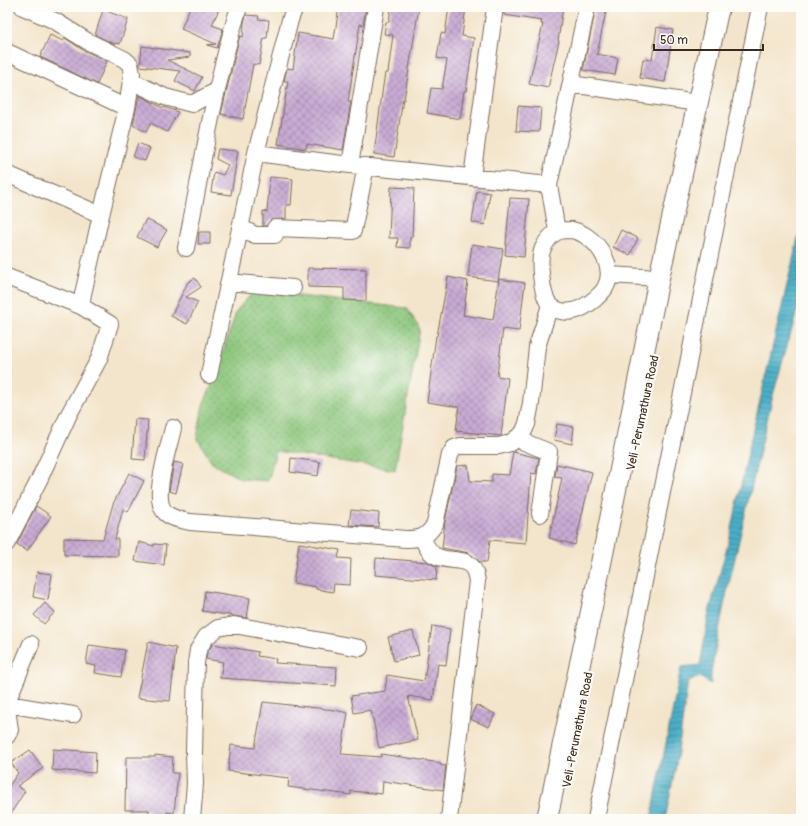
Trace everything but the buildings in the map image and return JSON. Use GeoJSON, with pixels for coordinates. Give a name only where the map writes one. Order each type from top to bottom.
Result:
{"type":"FeatureCollection","features":[{"type":"Feature","properties":{"kind":"main road"},"geometry":{"type":"LineString","coordinates":[[547,819],[659,278],[719,7]]}},
{"type":"Feature","properties":{"kind":"main road","name":"Veli -Perumathura Road"},"geometry":{"type":"LineString","coordinates":[[561,819],[668,293],[705,131],[730,7]]}},
{"type":"Feature","properties":{"kind":"street"},"geometry":{"type":"LineString","coordinates":[[23,7],[55,22],[87,41],[124,59],[130,64],[132,74],[127,108],[81,306]]}},
{"type":"Feature","properties":{"kind":"street"},"geometry":{"type":"LineString","coordinates":[[186,248],[216,91],[239,7]]}},
{"type":"Feature","properties":{"kind":"street"},"geometry":{"type":"LineString","coordinates":[[209,375],[256,153],[290,20],[295,7]]}},
{"type":"Feature","properties":{"kind":"street"},"geometry":{"type":"LineString","coordinates":[[350,165],[376,7]]}},
{"type":"Feature","properties":{"kind":"street"},"geometry":{"type":"LineString","coordinates":[[472,177],[495,7]]}},
{"type":"Feature","properties":{"kind":"street"},"geometry":{"type":"LineString","coordinates":[[558,231],[549,185],[587,7]]}},
{"type":"Feature","properties":{"kind":"street"},"geometry":{"type":"LineString","coordinates":[[596,819],[760,7]]}},
{"type":"Feature","properties":{"kind":"street"},"geometry":{"type":"LineString","coordinates":[[7,52],[127,108]]}},
{"type":"Feature","properties":{"kind":"street"},"geometry":{"type":"LineString","coordinates":[[131,81],[165,97],[192,104],[216,91]]}},
{"type":"Feature","properties":{"kind":"street"},"geometry":{"type":"LineString","coordinates":[[571,84],[697,103]]}},
{"type":"Feature","properties":{"kind":"street"},"geometry":{"type":"LineString","coordinates":[[256,153],[350,165],[549,185]]}},
{"type":"Feature","properties":{"kind":"street"},"geometry":{"type":"LineString","coordinates":[[240,228],[255,235],[275,235],[275,228],[354,231],[366,166]]}},
{"type":"Feature","properties":{"kind":"street"},"geometry":{"type":"LineString","coordinates":[[7,174],[101,215]]}},
{"type":"Feature","properties":{"kind":"street"},"geometry":{"type":"LineString","coordinates":[[572,230],[585,236],[599,248],[606,259],[609,276],[605,288],[585,308],[570,312],[559,311],[550,305],[543,288],[541,264],[542,249],[549,238],[558,231],[572,230]]}},
{"type":"Feature","properties":{"kind":"street"},"geometry":{"type":"LineString","coordinates":[[609,276],[659,278]]}},
{"type":"Feature","properties":{"kind":"street"},"geometry":{"type":"LineString","coordinates":[[7,277],[81,306],[110,324],[99,359],[69,414],[39,480],[7,543]]}},
{"type":"Feature","properties":{"kind":"street"},"geometry":{"type":"LineString","coordinates":[[229,282],[293,288]]}},
{"type":"Feature","properties":{"kind":"street"},"geometry":{"type":"LineString","coordinates":[[426,539],[435,524],[450,455],[454,448],[460,446],[499,446],[510,443],[517,439],[527,424],[537,348],[550,305]]}},
{"type":"Feature","properties":{"kind":"street"},"geometry":{"type":"LineString","coordinates":[[173,428],[160,494],[161,505],[164,511],[170,516],[190,522],[406,540],[426,539]]}},
{"type":"Feature","properties":{"kind":"street"},"geometry":{"type":"LineString","coordinates":[[517,439],[549,452],[540,514]]}},
{"type":"Feature","properties":{"kind":"street"},"geometry":{"type":"LineString","coordinates":[[426,539],[434,555],[472,565],[476,573],[477,580],[449,819]]}},
{"type":"Feature","properties":{"kind":"street"},"geometry":{"type":"LineString","coordinates":[[192,819],[195,784],[194,753],[196,663],[198,650],[206,637],[218,628],[234,625],[360,648]]}},
{"type":"Feature","properties":{"kind":"street"},"geometry":{"type":"LineString","coordinates":[[31,644],[7,703],[73,715]]}},
{"type":"Feature","properties":{"kind":"street"},"geometry":{"type":"LineString","coordinates":[[7,709],[10,730],[7,736]]}},
{"type":"Feature","properties":{"kind":"green space"},"geometry":{"type":"Polygon","coordinates":[[[254,291],[407,308],[420,329],[395,470],[276,451],[268,481],[241,479],[212,463],[197,438],[203,405],[237,310],[254,291]]]}},
{"type":"Feature","properties":{"kind":"water"},"geometry":{"type":"Polygon","coordinates":[[[801,225],[801,297],[773,395],[724,605],[711,672],[711,684],[700,677],[688,681],[676,766],[665,819],[651,819],[681,667],[700,665],[709,612],[731,533],[750,443],[801,225]]]}}]}
